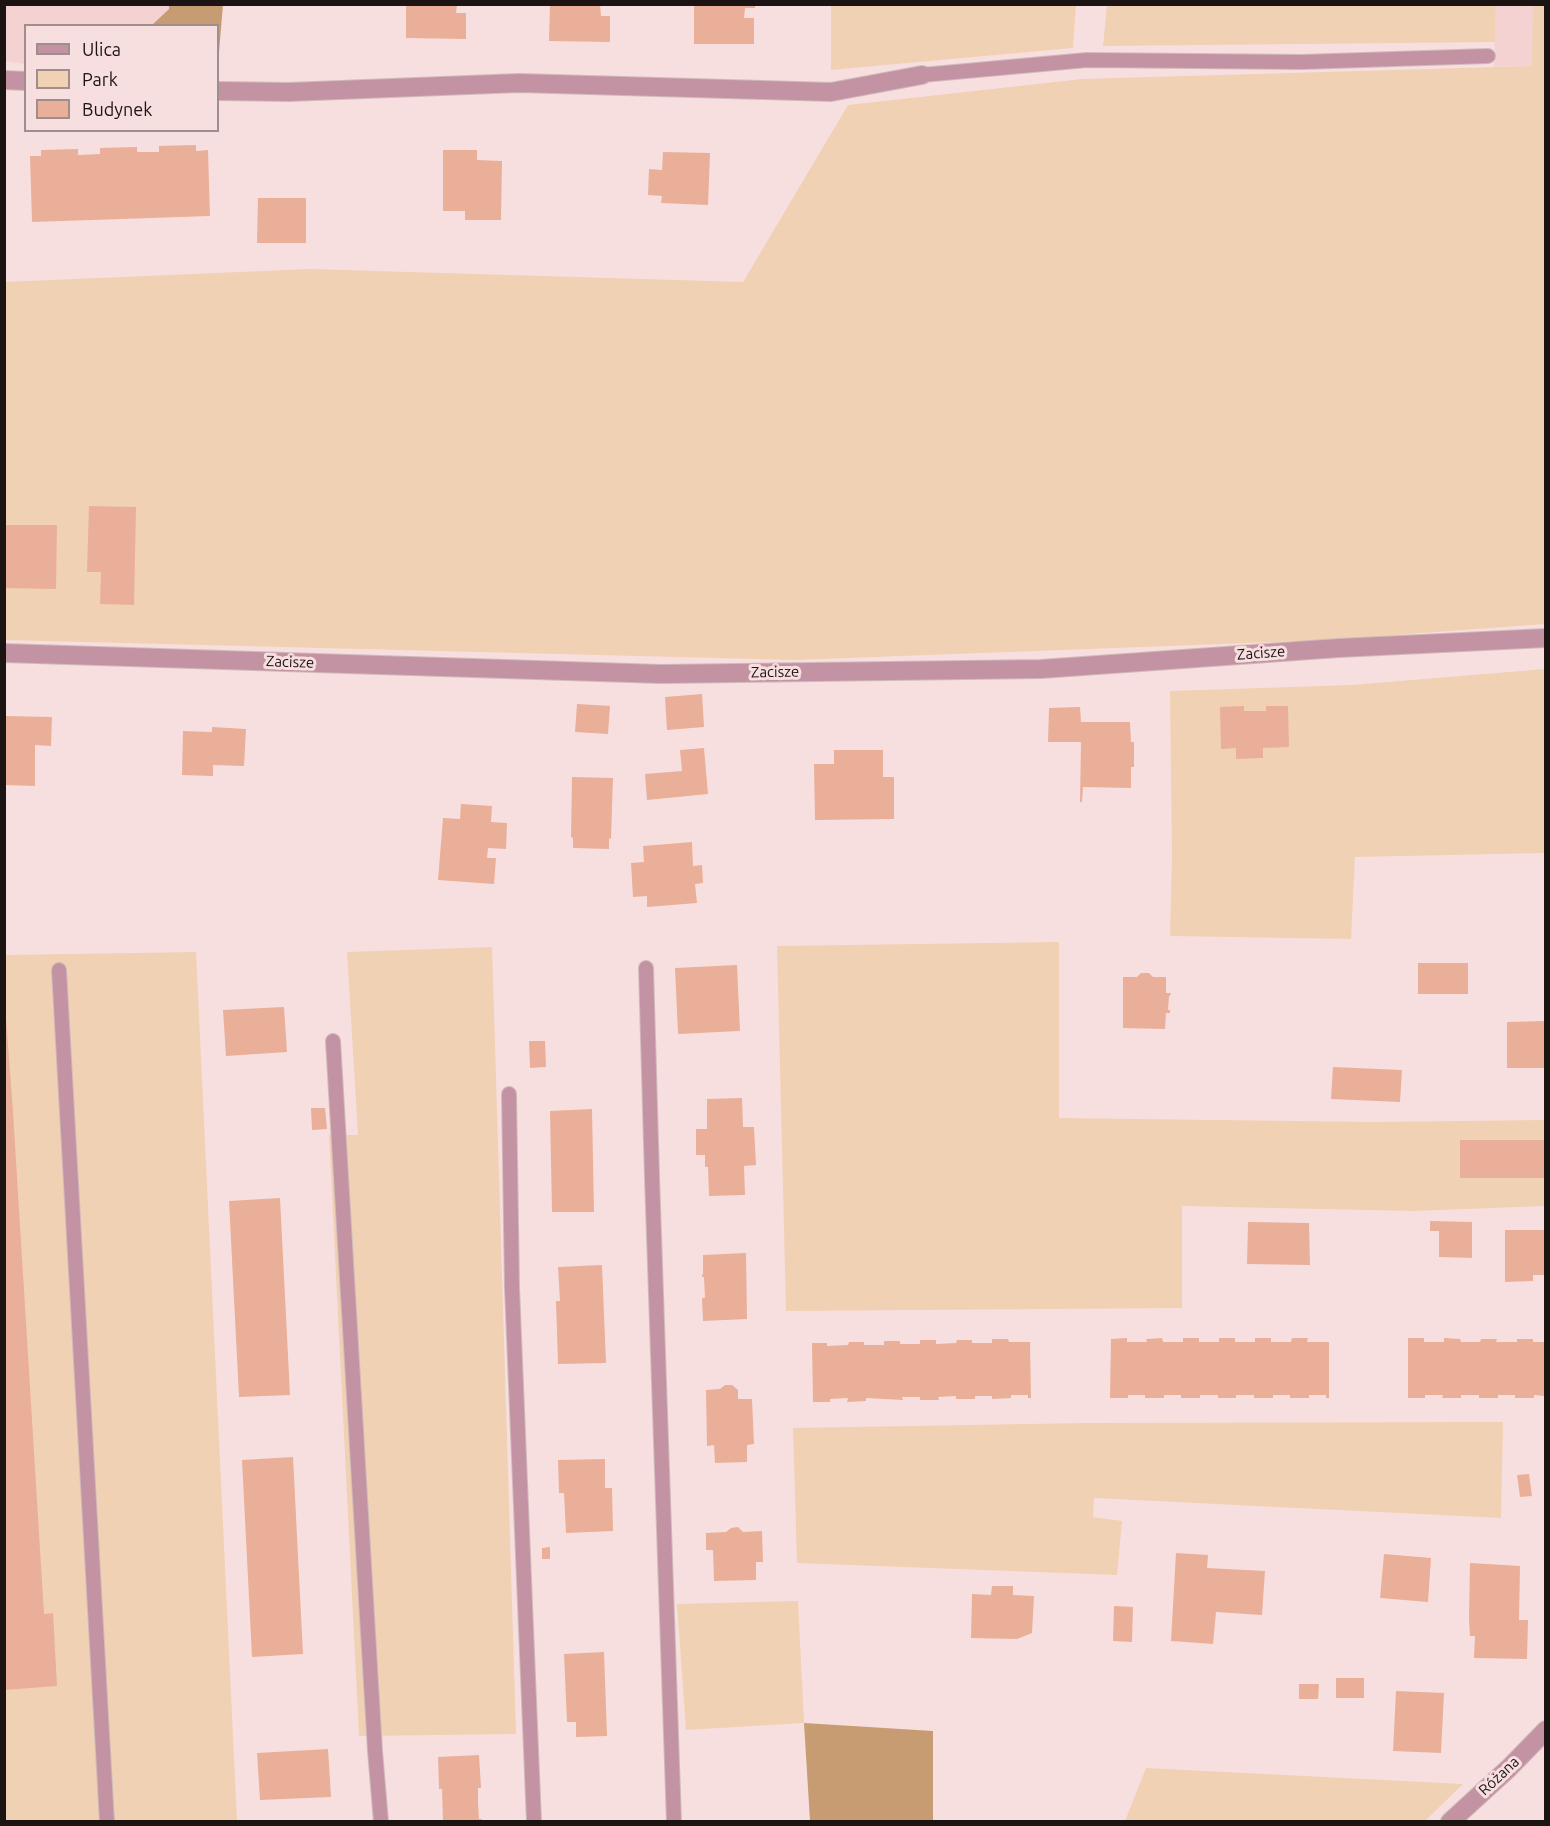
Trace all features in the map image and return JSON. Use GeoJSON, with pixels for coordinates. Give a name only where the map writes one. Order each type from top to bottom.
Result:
{"type":"FeatureCollection","features":[{"type":"Feature","properties":{"kind":"street"},"geometry":{"type":"LineString","coordinates":[[219,91],[290,92],[519,83],[831,92],[922,75]]}},
{"type":"Feature","properties":{"kind":"street"},"geometry":{"type":"LineString","coordinates":[[4,80],[24,81]]}},
{"type":"Feature","properties":{"kind":"street","name":"Zacisze"},"geometry":{"type":"LineString","coordinates":[[4,653],[661,674],[1041,669],[1339,648],[1545,638]]}},
{"type":"Feature","properties":{"kind":"street","name":"Różana"},"geometry":{"type":"LineString","coordinates":[[1450,1821],[1509,1768],[1545,1730]]}},
{"type":"Feature","properties":{"kind":"lane"},"geometry":{"type":"LineString","coordinates":[[922,75],[1087,60],[1301,62],[1488,56]]}},
{"type":"Feature","properties":{"kind":"lane"},"geometry":{"type":"LineString","coordinates":[[646,968],[674,1821]]}},
{"type":"Feature","properties":{"kind":"lane"},"geometry":{"type":"LineString","coordinates":[[59,970],[107,1821]]}},
{"type":"Feature","properties":{"kind":"lane"},"geometry":{"type":"LineString","coordinates":[[333,1041],[374,1740],[381,1821]]}},
{"type":"Feature","properties":{"kind":"lane"},"geometry":{"type":"LineString","coordinates":[[508,1094],[512,1288],[534,1821]]}},
{"type":"Feature","properties":{"kind":"shaded area"},"geometry":{"type":"Polygon","coordinates":[[[5,5],[169,5],[169,9],[153,24],[24,24],[24,64],[5,61],[5,5]]]}},
{"type":"Feature","properties":{"kind":"shaded area"},"geometry":{"type":"Polygon","coordinates":[[[169,5],[223,5],[219,52],[219,24],[153,24],[169,9],[169,5]]]}},
{"type":"Feature","properties":{"kind":"shaded area"},"geometry":{"type":"Polygon","coordinates":[[[1496,5],[1545,5],[1532,66],[1494,67],[1496,5]]]}},
{"type":"Feature","properties":{"kind":"shaded area"},"geometry":{"type":"Polygon","coordinates":[[[804,1723],[933,1731],[933,1821],[810,1821],[804,1723]]]}},
{"type":"Feature","properties":{"kind":"green space"},"geometry":{"type":"Polygon","coordinates":[[[831,5],[1076,5],[1073,48],[831,70],[831,5]]]}},
{"type":"Feature","properties":{"kind":"green space"},"geometry":{"type":"Polygon","coordinates":[[[1107,5],[1496,5],[1495,42],[1103,46],[1107,5]]]}},
{"type":"Feature","properties":{"kind":"green space"},"geometry":{"type":"Polygon","coordinates":[[[1533,5],[1545,5],[1545,624],[1329,640],[795,660],[5,640],[4,282],[310,269],[743,282],[848,105],[1082,79],[1532,66],[1533,5]]]}},
{"type":"Feature","properties":{"kind":"green space"},"geometry":{"type":"Polygon","coordinates":[[[1545,669],[1545,853],[1355,857],[1351,939],[1170,936],[1172,858],[1170,691],[1351,685],[1545,669]]]}},
{"type":"Feature","properties":{"kind":"green space"},"geometry":{"type":"Polygon","coordinates":[[[1059,942],[1059,1118],[1374,1122],[1545,1120],[1545,1206],[1414,1211],[1182,1206],[1182,1308],[786,1311],[777,946],[1059,942]]]}},
{"type":"Feature","properties":{"kind":"green space"},"geometry":{"type":"Polygon","coordinates":[[[492,947],[516,1734],[359,1736],[329,1135],[358,1135],[347,952],[492,947]]]}},
{"type":"Feature","properties":{"kind":"green space"},"geometry":{"type":"Polygon","coordinates":[[[196,952],[237,1821],[5,1821],[4,955],[196,952]]]}},
{"type":"Feature","properties":{"kind":"green space"},"geometry":{"type":"Polygon","coordinates":[[[1503,1422],[1501,1518],[1094,1498],[1093,1517],[1122,1521],[1117,1575],[797,1563],[793,1428],[1084,1423],[1503,1422]]]}},
{"type":"Feature","properties":{"kind":"green space"},"geometry":{"type":"Polygon","coordinates":[[[798,1601],[804,1723],[686,1730],[677,1604],[798,1601]]]}},
{"type":"Feature","properties":{"kind":"green space"},"geometry":{"type":"Polygon","coordinates":[[[1146,1768],[1463,1784],[1425,1821],[1125,1821],[1146,1768]]]}},
{"type":"Feature","properties":{"kind":"building"},"geometry":{"type":"Polygon","coordinates":[[[406,4],[457,4],[456,13],[466,13],[466,39],[406,38],[406,4]]]}},
{"type":"Feature","properties":{"kind":"building"},"geometry":{"type":"Polygon","coordinates":[[[550,4],[600,4],[601,16],[610,16],[610,42],[549,41],[550,4]]]}},
{"type":"Feature","properties":{"kind":"building"},"geometry":{"type":"Polygon","coordinates":[[[755,4],[755,8],[745,8],[744,18],[754,18],[754,44],[694,44],[694,5],[755,4]]]}},
{"type":"Feature","properties":{"kind":"building"},"geometry":{"type":"Polygon","coordinates":[[[196,145],[196,151],[208,150],[210,216],[32,222],[30,156],[41,156],[41,150],[78,149],[78,155],[100,154],[100,148],[137,147],[137,152],[159,152],[159,146],[196,145]]]}},
{"type":"Feature","properties":{"kind":"building"},"geometry":{"type":"Polygon","coordinates":[[[443,150],[477,150],[477,160],[502,161],[501,220],[465,220],[465,211],[443,211],[443,150]]]}},
{"type":"Feature","properties":{"kind":"building"},"geometry":{"type":"Polygon","coordinates":[[[663,152],[710,153],[708,205],[661,203],[662,196],[648,195],[649,169],[662,170],[663,152]]]}},
{"type":"Feature","properties":{"kind":"building"},"geometry":{"type":"Polygon","coordinates":[[[258,198],[306,198],[306,243],[257,243],[258,198]]]}},
{"type":"Feature","properties":{"kind":"building"},"geometry":{"type":"Polygon","coordinates":[[[89,506],[136,507],[134,605],[100,604],[101,572],[87,572],[89,506]]]}},
{"type":"Feature","properties":{"kind":"building"},"geometry":{"type":"Polygon","coordinates":[[[4,525],[57,525],[56,589],[4,588],[4,525]]]}},
{"type":"Feature","properties":{"kind":"building"},"geometry":{"type":"Polygon","coordinates":[[[702,694],[704,727],[667,730],[665,697],[702,694]]]}},
{"type":"Feature","properties":{"kind":"building"},"geometry":{"type":"Polygon","coordinates":[[[577,704],[610,706],[608,734],[575,732],[577,704]]]}},
{"type":"Feature","properties":{"kind":"building"},"geometry":{"type":"Polygon","coordinates":[[[1244,706],[1244,711],[1266,711],[1266,706],[1288,706],[1289,747],[1263,748],[1263,758],[1236,759],[1236,748],[1221,749],[1220,707],[1244,706]]]}},
{"type":"Feature","properties":{"kind":"building"},"geometry":{"type":"Polygon","coordinates":[[[1080,707],[1081,722],[1130,722],[1131,742],[1134,742],[1131,788],[1083,787],[1082,802],[1080,802],[1081,742],[1048,742],[1049,708],[1080,707]]]}},
{"type":"Feature","properties":{"kind":"building"},"geometry":{"type":"Polygon","coordinates":[[[4,716],[52,717],[51,746],[35,745],[35,786],[4,785],[4,716]]]}},
{"type":"Feature","properties":{"kind":"building"},"geometry":{"type":"Polygon","coordinates":[[[212,727],[246,729],[244,766],[213,765],[213,776],[182,775],[183,731],[212,732],[212,727]]]}},
{"type":"Feature","properties":{"kind":"building"},"geometry":{"type":"Polygon","coordinates":[[[704,748],[708,794],[647,800],[645,774],[682,771],[680,750],[704,748]]]}},
{"type":"Feature","properties":{"kind":"building"},"geometry":{"type":"Polygon","coordinates":[[[834,750],[883,750],[883,777],[894,777],[894,819],[815,820],[814,764],[834,764],[834,750]]]}},
{"type":"Feature","properties":{"kind":"building"},"geometry":{"type":"Polygon","coordinates":[[[572,777],[613,778],[609,849],[573,848],[571,837],[572,777]]]}},
{"type":"Feature","properties":{"kind":"building"},"geometry":{"type":"Polygon","coordinates":[[[461,804],[492,806],[491,822],[507,823],[506,849],[488,848],[487,858],[496,858],[494,884],[438,880],[443,818],[460,819],[461,804]]]}},
{"type":"Feature","properties":{"kind":"building"},"geometry":{"type":"Polygon","coordinates":[[[692,842],[693,866],[702,865],[703,883],[695,884],[697,903],[647,907],[647,896],[633,897],[631,863],[644,862],[643,846],[692,842]]]}},
{"type":"Feature","properties":{"kind":"building"},"geometry":{"type":"Polygon","coordinates":[[[1418,963],[1468,963],[1468,994],[1418,994],[1418,963]]]}},
{"type":"Feature","properties":{"kind":"building"},"geometry":{"type":"Polygon","coordinates":[[[737,965],[740,1031],[678,1034],[675,968],[737,965]]]}},
{"type":"Feature","properties":{"kind":"building"},"geometry":{"type":"Polygon","coordinates":[[[1141,973],[1149,973],[1153,977],[1166,977],[1166,993],[1171,993],[1168,1010],[1170,1013],[1166,1013],[1165,1029],[1123,1028],[1123,977],[1137,977],[1141,973]]]}},
{"type":"Feature","properties":{"kind":"building"},"geometry":{"type":"Polygon","coordinates":[[[284,1007],[287,1052],[226,1056],[223,1010],[284,1007]]]}},
{"type":"Feature","properties":{"kind":"building"},"geometry":{"type":"Polygon","coordinates":[[[4,1018],[6,1018],[13,1112],[44,1614],[53,1613],[57,1686],[4,1690],[4,1018]]]}},
{"type":"Feature","properties":{"kind":"building"},"geometry":{"type":"Polygon","coordinates":[[[1545,1021],[1545,1068],[1507,1068],[1507,1022],[1545,1021]]]}},
{"type":"Feature","properties":{"kind":"building"},"geometry":{"type":"Polygon","coordinates":[[[529,1041],[545,1041],[546,1067],[530,1068],[529,1041]]]}},
{"type":"Feature","properties":{"kind":"building"},"geometry":{"type":"Polygon","coordinates":[[[1333,1067],[1402,1070],[1400,1102],[1331,1099],[1333,1067]]]}},
{"type":"Feature","properties":{"kind":"building"},"geometry":{"type":"Polygon","coordinates":[[[742,1098],[743,1127],[754,1127],[756,1165],[744,1166],[745,1195],[709,1196],[708,1167],[705,1167],[705,1155],[696,1155],[696,1129],[707,1129],[707,1099],[742,1098]]]}},
{"type":"Feature","properties":{"kind":"building"},"geometry":{"type":"Polygon","coordinates":[[[311,1108],[325,1108],[327,1129],[312,1130],[311,1108]]]}},
{"type":"Feature","properties":{"kind":"building"},"geometry":{"type":"Polygon","coordinates":[[[592,1109],[594,1212],[552,1212],[550,1111],[592,1109]]]}},
{"type":"Feature","properties":{"kind":"building"},"geometry":{"type":"Polygon","coordinates":[[[1460,1140],[1545,1140],[1545,1178],[1460,1178],[1460,1140]]]}},
{"type":"Feature","properties":{"kind":"building"},"geometry":{"type":"Polygon","coordinates":[[[280,1198],[290,1395],[239,1397],[229,1201],[280,1198]]]}},
{"type":"Feature","properties":{"kind":"building"},"geometry":{"type":"Polygon","coordinates":[[[1430,1221],[1472,1222],[1472,1258],[1439,1257],[1439,1231],[1430,1231],[1430,1221]]]}},
{"type":"Feature","properties":{"kind":"building"},"geometry":{"type":"Polygon","coordinates":[[[1248,1222],[1309,1223],[1310,1265],[1247,1264],[1248,1222]]]}},
{"type":"Feature","properties":{"kind":"building"},"geometry":{"type":"Polygon","coordinates":[[[1505,1230],[1545,1230],[1545,1275],[1533,1275],[1533,1281],[1505,1282],[1505,1230]]]}},
{"type":"Feature","properties":{"kind":"building"},"geometry":{"type":"Polygon","coordinates":[[[746,1253],[747,1319],[703,1321],[702,1298],[705,1298],[704,1277],[702,1277],[703,1255],[746,1253]]]}},
{"type":"Feature","properties":{"kind":"building"},"geometry":{"type":"Polygon","coordinates":[[[602,1265],[606,1363],[558,1364],[556,1301],[560,1301],[558,1267],[602,1265]]]}},
{"type":"Feature","properties":{"kind":"building"},"geometry":{"type":"Polygon","coordinates":[[[1127,1338],[1127,1342],[1147,1342],[1146,1339],[1162,1338],[1163,1342],[1183,1342],[1183,1338],[1199,1338],[1199,1342],[1219,1342],[1219,1338],[1235,1338],[1235,1342],[1255,1342],[1255,1338],[1271,1338],[1271,1342],[1291,1342],[1292,1338],[1308,1338],[1307,1342],[1329,1342],[1329,1398],[1326,1398],[1326,1395],[1309,1395],[1309,1398],[1273,1395],[1273,1398],[1254,1398],[1254,1395],[1236,1395],[1236,1398],[1218,1398],[1218,1395],[1200,1395],[1200,1398],[1181,1398],[1181,1395],[1164,1395],[1164,1398],[1145,1398],[1145,1395],[1128,1395],[1128,1398],[1110,1398],[1111,1339],[1127,1338]]]}},
{"type":"Feature","properties":{"kind":"building"},"geometry":{"type":"Polygon","coordinates":[[[1408,1338],[1424,1338],[1424,1342],[1444,1342],[1444,1338],[1460,1339],[1461,1342],[1497,1339],[1496,1342],[1517,1342],[1517,1339],[1533,1339],[1533,1342],[1545,1342],[1545,1396],[1515,1398],[1515,1395],[1498,1395],[1498,1398],[1479,1398],[1479,1395],[1461,1395],[1461,1398],[1442,1398],[1443,1395],[1425,1395],[1425,1398],[1408,1398],[1408,1338]]]}},
{"type":"Feature","properties":{"kind":"building"},"geometry":{"type":"Polygon","coordinates":[[[992,1339],[1030,1342],[1031,1398],[1028,1398],[1028,1395],[1011,1395],[1011,1398],[992,1399],[992,1396],[975,1396],[975,1399],[956,1399],[956,1396],[938,1397],[939,1400],[902,1397],[903,1400],[866,1398],[866,1401],[847,1402],[848,1398],[830,1399],[830,1402],[813,1402],[812,1343],[827,1343],[827,1346],[848,1345],[849,1342],[884,1345],[884,1341],[920,1344],[920,1340],[936,1340],[936,1344],[972,1340],[972,1343],[992,1343],[992,1339]]]}},
{"type":"Feature","properties":{"kind":"building"},"geometry":{"type":"Polygon","coordinates":[[[725,1385],[732,1385],[738,1390],[738,1399],[752,1399],[754,1444],[747,1445],[747,1462],[715,1463],[714,1445],[707,1446],[706,1390],[720,1389],[725,1385]]]}},
{"type":"Feature","properties":{"kind":"building"},"geometry":{"type":"Polygon","coordinates":[[[293,1457],[303,1654],[252,1657],[242,1460],[293,1457]]]}},
{"type":"Feature","properties":{"kind":"building"},"geometry":{"type":"Polygon","coordinates":[[[605,1459],[605,1488],[612,1488],[613,1531],[566,1533],[564,1493],[559,1493],[558,1460],[605,1459]]]}},
{"type":"Feature","properties":{"kind":"building"},"geometry":{"type":"Polygon","coordinates":[[[1529,1474],[1532,1496],[1520,1497],[1517,1475],[1529,1474]]]}},
{"type":"Feature","properties":{"kind":"building"},"geometry":{"type":"Polygon","coordinates":[[[738,1527],[743,1532],[762,1531],[763,1562],[756,1562],[756,1580],[714,1581],[713,1550],[706,1550],[706,1533],[726,1532],[738,1527]]]}},
{"type":"Feature","properties":{"kind":"building"},"geometry":{"type":"Polygon","coordinates":[[[550,1547],[550,1559],[542,1559],[542,1548],[550,1547]]]}},
{"type":"Feature","properties":{"kind":"building"},"geometry":{"type":"Polygon","coordinates":[[[1176,1553],[1208,1555],[1207,1568],[1265,1571],[1262,1615],[1216,1612],[1213,1644],[1171,1641],[1176,1553]]]}},
{"type":"Feature","properties":{"kind":"building"},"geometry":{"type":"Polygon","coordinates":[[[1384,1554],[1431,1558],[1428,1602],[1380,1598],[1384,1554]]]}},
{"type":"Feature","properties":{"kind":"building"},"geometry":{"type":"Polygon","coordinates":[[[1470,1563],[1520,1566],[1519,1620],[1528,1620],[1527,1659],[1474,1658],[1475,1636],[1470,1636],[1469,1619],[1470,1563]]]}},
{"type":"Feature","properties":{"kind":"building"},"geometry":{"type":"Polygon","coordinates":[[[992,1586],[1013,1586],[1013,1595],[1034,1596],[1032,1633],[1017,1639],[971,1638],[972,1594],[991,1595],[992,1586]]]}},
{"type":"Feature","properties":{"kind":"building"},"geometry":{"type":"Polygon","coordinates":[[[1114,1606],[1133,1607],[1132,1642],[1113,1641],[1114,1606]]]}},
{"type":"Feature","properties":{"kind":"building"},"geometry":{"type":"Polygon","coordinates":[[[604,1652],[607,1736],[576,1737],[576,1722],[567,1722],[564,1654],[604,1652]]]}},
{"type":"Feature","properties":{"kind":"building"},"geometry":{"type":"Polygon","coordinates":[[[1336,1678],[1364,1678],[1364,1698],[1336,1698],[1336,1678]]]}},
{"type":"Feature","properties":{"kind":"building"},"geometry":{"type":"Polygon","coordinates":[[[1299,1684],[1319,1684],[1318,1699],[1299,1699],[1299,1684]]]}},
{"type":"Feature","properties":{"kind":"building"},"geometry":{"type":"Polygon","coordinates":[[[1396,1691],[1444,1693],[1441,1753],[1393,1751],[1396,1691]]]}},
{"type":"Feature","properties":{"kind":"building"},"geometry":{"type":"Polygon","coordinates":[[[328,1749],[331,1797],[260,1800],[257,1753],[328,1749]]]}},
{"type":"Feature","properties":{"kind":"building"},"geometry":{"type":"Polygon","coordinates":[[[479,1755],[481,1788],[478,1788],[478,1803],[479,1819],[482,1821],[443,1821],[438,1757],[479,1755]]]}}]}
